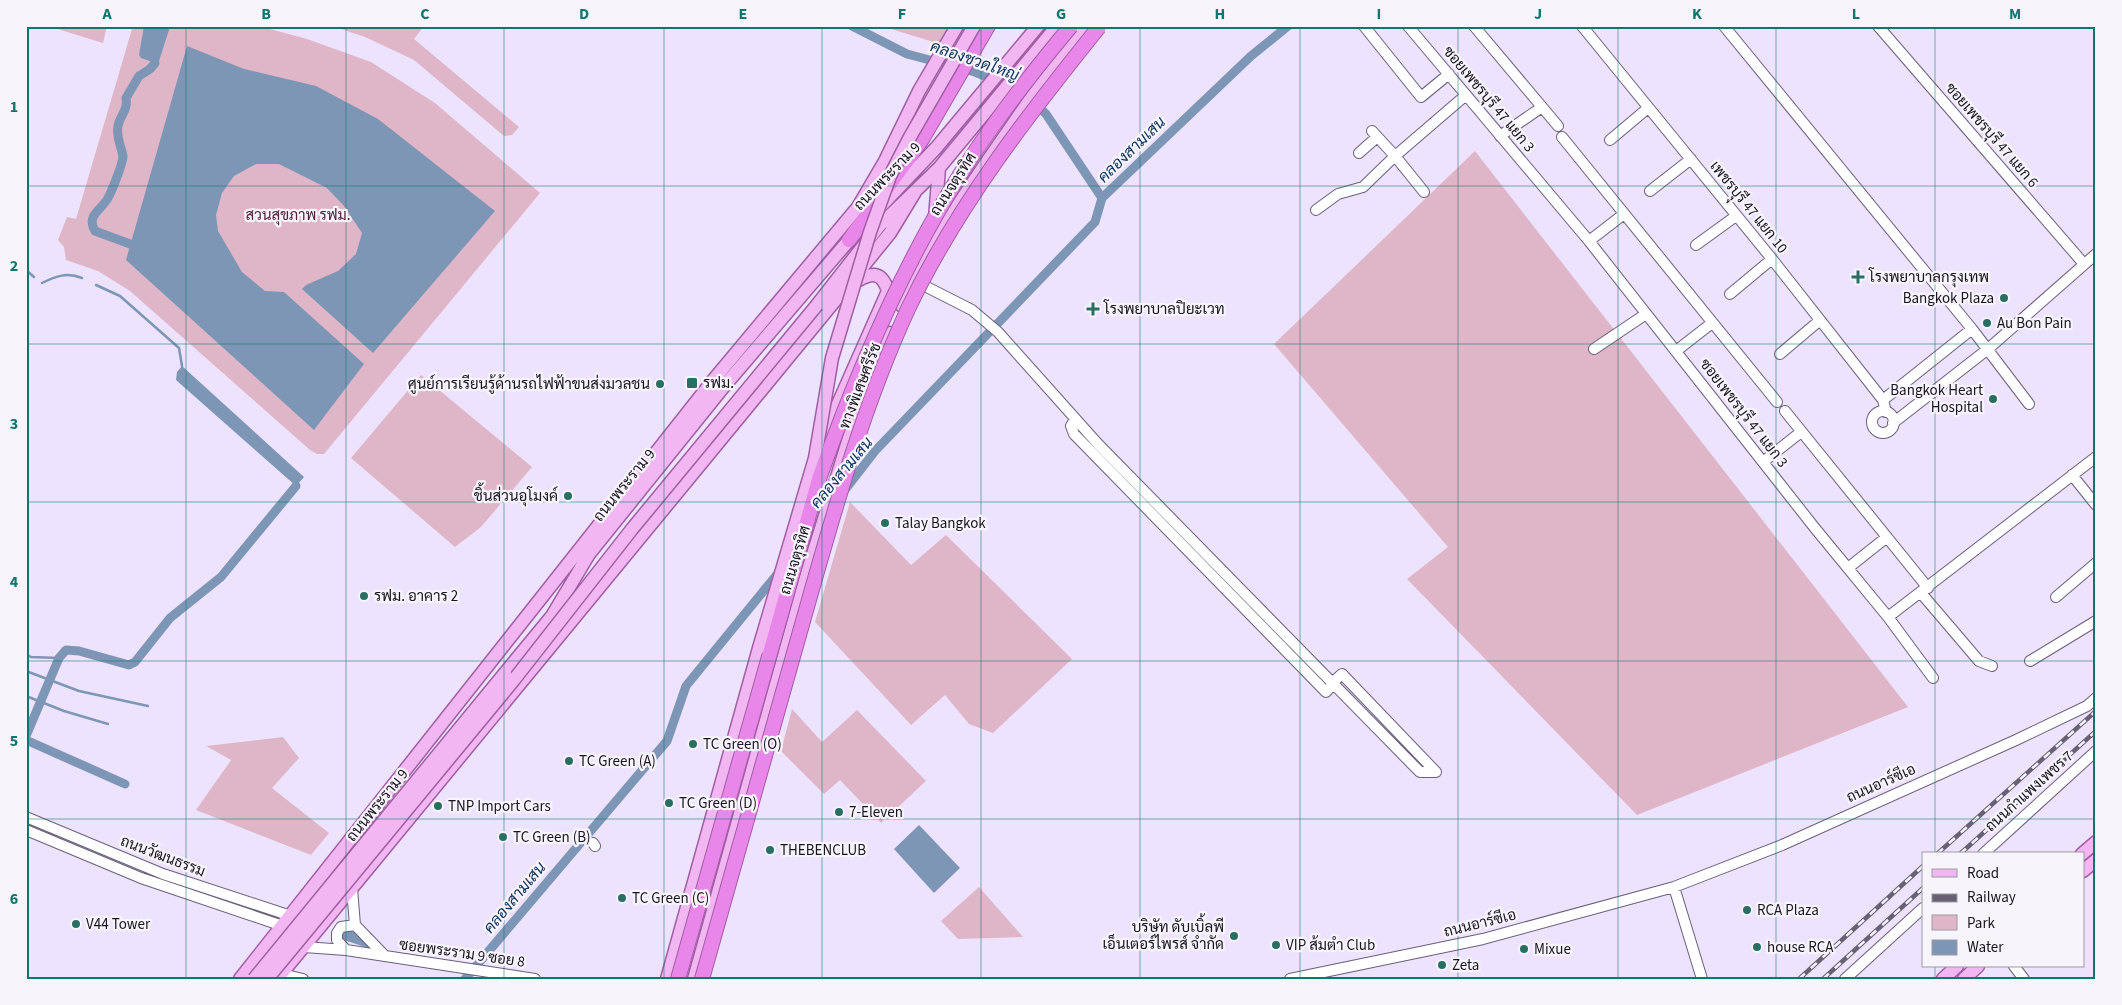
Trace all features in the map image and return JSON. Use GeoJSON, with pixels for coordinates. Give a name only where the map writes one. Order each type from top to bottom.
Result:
{"type":"FeatureCollection","features":[{"type":"Feature","properties":{"kind":"highway"},"geometry":{"type":"LineString","coordinates":[[849,240],[922,141],[988,26]]}},
{"type":"Feature","properties":{"kind":"highway","name":"ทางพิเศษศรีรัช"},"geometry":{"type":"LineString","coordinates":[[678,979],[820,476],[846,403],[903,277],[954,186],[997,120],[1070,26]]}},
{"type":"Feature","properties":{"kind":"highway","name":"ทางพิเศษศรีรัช"},"geometry":{"type":"LineString","coordinates":[[702,979],[832,519],[881,371],[909,307],[947,239],[990,170],[1042,97],[1100,26]]}},
{"type":"Feature","properties":{"kind":"main road","name":"ถนนจตุรทิศ"},"geometry":{"type":"LineString","coordinates":[[667,979],[758,648],[815,458],[832,358],[870,232],[890,176],[935,91],[974,26]]}},
{"type":"Feature","properties":{"kind":"main road","name":"ถนนพระราม 9"},"geometry":{"type":"LineString","coordinates":[[254,979],[552,616],[589,554],[725,385],[849,240],[953,128],[1038,26]]}},
{"type":"Feature","properties":{"kind":"main road","name":"ถนนจตุรทิศ"},"geometry":{"type":"LineString","coordinates":[[694,979],[785,654],[853,425],[886,341],[914,281],[962,197],[1021,112],[1087,26]]}},
{"type":"Feature","properties":{"kind":"main road","name":"ถนนพระราม 9"},"geometry":{"type":"LineString","coordinates":[[240,979],[753,333],[858,207],[885,161],[919,91],[956,28]]}},
{"type":"Feature","properties":{"kind":"main road","name":"ถนนพระราม 9"},"geometry":{"type":"LineString","coordinates":[[267,979],[513,681],[632,529],[817,305],[879,226],[939,168],[1054,29]]}},
{"type":"Feature","properties":{"kind":"main road"},"geometry":{"type":"LineString","coordinates":[[858,207],[922,141]]}},
{"type":"Feature","properties":{"kind":"main road"},"geometry":{"type":"LineString","coordinates":[[932,247],[939,168]]}},
{"type":"Feature","properties":{"kind":"main road","name":"ถนนพระราม 9"},"geometry":{"type":"LineString","coordinates":[[280,976],[890,233],[915,192]]}},
{"type":"Feature","properties":{"kind":"main road"},"geometry":{"type":"LineString","coordinates":[[847,286],[867,275],[878,275],[885,280],[888,291]]}},
{"type":"Feature","properties":{"kind":"main road"},"geometry":{"type":"LineString","coordinates":[[815,458],[888,291],[897,282],[914,281]]}},
{"type":"Feature","properties":{"kind":"main road"},"geometry":{"type":"LineString","coordinates":[[725,385],[753,333]]}},
{"type":"Feature","properties":{"kind":"main road"},"geometry":{"type":"LineString","coordinates":[[700,416],[707,433],[722,436]]}},
{"type":"Feature","properties":{"kind":"main road"},"geometry":{"type":"LineString","coordinates":[[686,433],[704,436],[709,442],[709,452]]}},
{"type":"Feature","properties":{"kind":"main road"},"geometry":{"type":"LineString","coordinates":[[461,702],[589,554]]}},
{"type":"Feature","properties":{"kind":"main road"},"geometry":{"type":"LineString","coordinates":[[2084,852],[2096,842]]}},
{"type":"Feature","properties":{"kind":"main road"},"geometry":{"type":"LineString","coordinates":[[2084,870],[2096,860]]}},
{"type":"Feature","properties":{"kind":"main road"},"geometry":{"type":"LineString","coordinates":[[287,921],[318,929]]}},
{"type":"Feature","properties":{"kind":"main road"},"geometry":{"type":"LineString","coordinates":[[1943,979],[1955,968]]}},
{"type":"Feature","properties":{"kind":"main road"},"geometry":{"type":"LineString","coordinates":[[1964,979],[1976,968]]}},
{"type":"Feature","properties":{"kind":"street"},"geometry":{"type":"LineString","coordinates":[[1364,26],[1421,97],[1449,74]]}},
{"type":"Feature","properties":{"kind":"street","name":"ซอยเพชรบุรี 47 แยก 3"},"geometry":{"type":"LineString","coordinates":[[1408,26],[1589,241],[1888,617],[1933,678]]}},
{"type":"Feature","properties":{"kind":"street"},"geometry":{"type":"LineString","coordinates":[[1474,26],[1558,126]]}},
{"type":"Feature","properties":{"kind":"street","name":"เพชรบุุรี 47 แยก 10"},"geometry":{"type":"LineString","coordinates":[[1582,26],[1772,259],[1883,400],[1886,412]]}},
{"type":"Feature","properties":{"kind":"street"},"geometry":{"type":"LineString","coordinates":[[1724,26],[1972,329],[2029,404]]}},
{"type":"Feature","properties":{"kind":"street","name":"ซอยเพชรบุรี 47 แยก 6"},"geometry":{"type":"LineString","coordinates":[[1878,26],[2084,264]]}},
{"type":"Feature","properties":{"kind":"street"},"geometry":{"type":"LineString","coordinates":[[1316,210],[1338,194],[1363,187],[1394,156],[1466,95]]}},
{"type":"Feature","properties":{"kind":"street"},"geometry":{"type":"LineString","coordinates":[[1500,136],[1542,107]]}},
{"type":"Feature","properties":{"kind":"street"},"geometry":{"type":"LineString","coordinates":[[1610,140],[1648,108]]}},
{"type":"Feature","properties":{"kind":"street"},"geometry":{"type":"LineString","coordinates":[[1359,154],[1375,134],[1424,192]]}},
{"type":"Feature","properties":{"kind":"street"},"geometry":{"type":"LineString","coordinates":[[1562,137],[1777,402]]}},
{"type":"Feature","properties":{"kind":"street"},"geometry":{"type":"LineString","coordinates":[[1650,191],[1690,160]]}},
{"type":"Feature","properties":{"kind":"street"},"geometry":{"type":"LineString","coordinates":[[1589,241],[1624,214]]}},
{"type":"Feature","properties":{"kind":"street"},"geometry":{"type":"LineString","coordinates":[[1696,245],[1736,216]]}},
{"type":"Feature","properties":{"kind":"street"},"geometry":{"type":"LineString","coordinates":[[1893,423],[1892,416],[1886,412],[1880,412],[1874,416],[1872,422],[1874,428],[1880,432],[1887,431],[1893,423],[1988,349],[2096,254]]}},
{"type":"Feature","properties":{"kind":"street"},"geometry":{"type":"LineString","coordinates":[[1730,294],[1772,259]]}},
{"type":"Feature","properties":{"kind":"street"},"geometry":{"type":"LineString","coordinates":[[914,281],[962,304],[998,332],[1123,470],[1207,565],[1253,618],[1326,692],[1334,683],[1342,674],[1436,772],[1420,772],[1334,683],[1313,661],[1261,610],[1207,565],[1114,477],[1074,434],[1071,426],[1075,419]]}},
{"type":"Feature","properties":{"kind":"street"},"geometry":{"type":"LineString","coordinates":[[1594,349],[1646,314]]}},
{"type":"Feature","properties":{"kind":"street"},"geometry":{"type":"LineString","coordinates":[[1780,354],[1820,321]]}},
{"type":"Feature","properties":{"kind":"street"},"geometry":{"type":"LineString","coordinates":[[1676,351],[1712,323]]}},
{"type":"Feature","properties":{"kind":"street"},"geometry":{"type":"LineString","coordinates":[[1883,400],[1972,329]]}},
{"type":"Feature","properties":{"kind":"street"},"geometry":{"type":"LineString","coordinates":[[1785,411],[1887,537],[1924,590],[1979,661],[1992,666]]}},
{"type":"Feature","properties":{"kind":"street"},"geometry":{"type":"LineString","coordinates":[[1763,462],[1801,432]]}},
{"type":"Feature","properties":{"kind":"street"},"geometry":{"type":"LineString","coordinates":[[1888,617],[2096,457]]}},
{"type":"Feature","properties":{"kind":"street"},"geometry":{"type":"LineString","coordinates":[[1114,477],[1123,470]]}},
{"type":"Feature","properties":{"kind":"street"},"geometry":{"type":"LineString","coordinates":[[2072,475],[2095,504]]}},
{"type":"Feature","properties":{"kind":"street"},"geometry":{"type":"LineString","coordinates":[[1848,568],[1887,537]]}},
{"type":"Feature","properties":{"kind":"street"},"geometry":{"type":"LineString","coordinates":[[2056,597],[2096,563]]}},
{"type":"Feature","properties":{"kind":"street"},"geometry":{"type":"LineString","coordinates":[[1253,618],[1261,610]]}},
{"type":"Feature","properties":{"kind":"street"},"geometry":{"type":"LineString","coordinates":[[2030,661],[2096,621]]}},
{"type":"Feature","properties":{"kind":"street"},"geometry":{"type":"LineString","coordinates":[[1304,669],[1313,661]]}},
{"type":"Feature","properties":{"kind":"street","name":"ถนนอาร์ซีเอ"},"geometry":{"type":"LineString","coordinates":[[1290,979],[1483,939],[1674,887],[1782,845],[2016,740],[2087,706],[2096,698]]}},
{"type":"Feature","properties":{"kind":"street","name":"ถนนกำแพงเพชร 7"},"geometry":{"type":"LineString","coordinates":[[1985,852],[2096,751]]}},
{"type":"Feature","properties":{"kind":"street","name":"ถนนวัฒนธรรม"},"geometry":{"type":"LineString","coordinates":[[26,817],[163,874],[287,921]]}},
{"type":"Feature","properties":{"kind":"street","name":"ถนนวัฒนธรรม"},"geometry":{"type":"LineString","coordinates":[[26,830],[141,878],[287,921]]}},
{"type":"Feature","properties":{"kind":"street"},"geometry":{"type":"LineString","coordinates":[[1674,887],[1702,979]]}},
{"type":"Feature","properties":{"kind":"street"},"geometry":{"type":"LineString","coordinates":[[346,950],[337,940],[337,933],[341,927],[355,925],[352,889]]}},
{"type":"Feature","properties":{"kind":"street"},"geometry":{"type":"LineString","coordinates":[[1845,979],[1922,909]]}},
{"type":"Feature","properties":{"kind":"street","name":"ซอยพระราม 9 ซอย 8"},"geometry":{"type":"LineString","coordinates":[[355,925],[384,956]]}},
{"type":"Feature","properties":{"kind":"street","name":"ซอยพระราม 9 ซอย 8"},"geometry":{"type":"LineString","coordinates":[[304,947],[346,950],[535,979]]}},
{"type":"Feature","properties":{"kind":"street"},"geometry":{"type":"LineString","coordinates":[[2016,968],[2024,979]]}},
{"type":"Feature","properties":{"kind":"street"},"geometry":{"type":"LineString","coordinates":[[280,976],[303,979]]}},
{"type":"Feature","properties":{"kind":"green space"},"geometry":{"type":"Polygon","coordinates":[[[48,26],[107,26],[103,43],[48,26]]]}},
{"type":"Feature","properties":{"kind":"green space","name":"สวนสุขภาพ รฟม."},"geometry":{"type":"Polygon","coordinates":[[[124,26],[259,26],[307,39],[371,62],[435,103],[540,193],[324,454],[317,454],[310,450],[130,291],[98,271],[66,260],[64,247],[58,240],[67,217],[76,219],[132,29],[124,26]]]}},
{"type":"Feature","properties":{"kind":"green space"},"geometry":{"type":"Polygon","coordinates":[[[332,26],[424,26],[414,39],[519,127],[512,135],[504,136],[414,60],[365,37],[332,26]]]}},
{"type":"Feature","properties":{"kind":"green space"},"geometry":{"type":"Polygon","coordinates":[[[881,26],[953,26],[940,44],[881,26]]]}},
{"type":"Feature","properties":{"kind":"green space"},"geometry":{"type":"Polygon","coordinates":[[[1475,151],[1908,707],[1637,815],[1407,579],[1448,547],[1274,344],[1475,151]]]}},
{"type":"Feature","properties":{"kind":"green space"},"geometry":{"type":"Polygon","coordinates":[[[421,375],[532,467],[481,527],[455,547],[351,458],[421,375]]]}},
{"type":"Feature","properties":{"kind":"green space"},"geometry":{"type":"Polygon","coordinates":[[[850,502],[911,565],[946,535],[1072,659],[993,733],[969,724],[945,695],[911,725],[815,622],[850,502]]]}},
{"type":"Feature","properties":{"kind":"green space"},"geometry":{"type":"Polygon","coordinates":[[[792,709],[822,742],[857,710],[926,781],[881,823],[840,780],[824,794],[781,751],[792,709]]]}},
{"type":"Feature","properties":{"kind":"green space"},"geometry":{"type":"Polygon","coordinates":[[[283,737],[299,758],[272,788],[329,833],[311,855],[196,810],[231,760],[206,746],[283,737]]]}},
{"type":"Feature","properties":{"kind":"green space"},"geometry":{"type":"Polygon","coordinates":[[[979,887],[1023,937],[958,939],[941,921],[979,887]]]}},
{"type":"Feature","properties":{"kind":"water"},"geometry":{"type":"Polygon","coordinates":[[[144,26],[167,26],[169,30],[159,61],[155,63],[141,58],[139,55],[144,26]]]}},
{"type":"Feature","properties":{"kind":"water"},"geometry":{"type":"Polygon","coordinates":[[[187,46],[244,69],[316,86],[378,119],[495,211],[373,353],[302,289],[306,285],[338,271],[356,254],[362,233],[344,206],[327,188],[279,164],[256,164],[234,176],[222,193],[216,215],[218,231],[242,272],[265,291],[284,292],[364,364],[314,430],[126,260],[187,46]]]}},
{"type":"Feature","properties":{"kind":"water"},"geometry":{"type":"Polygon","coordinates":[[[182,366],[304,477],[296,486],[176,380],[177,372],[182,366]]]}},
{"type":"Feature","properties":{"kind":"water"},"geometry":{"type":"Polygon","coordinates":[[[919,825],[960,868],[934,893],[894,849],[919,825]]]}},
{"type":"Feature","properties":{"kind":"water"},"geometry":{"type":"Polygon","coordinates":[[[350,929],[369,946],[368,948],[341,939],[342,931],[350,929]]]}},
{"type":"Feature","properties":{"kind":"waterway","name":"คลองชวดใหญ่"},"geometry":{"type":"LineString","coordinates":[[852,26],[907,54],[975,72],[1023,92],[1046,114],[1102,198]]}},
{"type":"Feature","properties":{"kind":"waterway","name":"คลองสามเสน"},"geometry":{"type":"LineString","coordinates":[[844,491],[875,451],[1095,222],[1102,198],[1251,56],[1288,26]]}},
{"type":"Feature","properties":{"kind":"waterway"},"geometry":{"type":"LineString","coordinates":[[130,244],[95,231],[92,220],[96,212],[107,201],[121,164],[123,156],[118,138],[118,130],[119,122],[125,110],[126,98],[139,76],[150,69],[155,63]]}},
{"type":"Feature","properties":{"kind":"waterway"},"geometry":{"type":"LineString","coordinates":[[26,270],[34,277]]}},
{"type":"Feature","properties":{"kind":"waterway"},"geometry":{"type":"LineString","coordinates":[[42,283],[62,276],[71,275],[82,278]]}},
{"type":"Feature","properties":{"kind":"waterway"},"geometry":{"type":"LineString","coordinates":[[96,285],[120,296],[179,348],[182,366]]}},
{"type":"Feature","properties":{"kind":"waterway"},"geometry":{"type":"LineString","coordinates":[[26,736],[59,658],[66,650],[79,651],[129,665],[135,662],[170,618],[221,577],[296,486]]}},
{"type":"Feature","properties":{"kind":"waterway","name":"คลองสามเสน"},"geometry":{"type":"LineString","coordinates":[[465,979],[667,741],[686,686],[779,572]]}},
{"type":"Feature","properties":{"kind":"waterway"},"geometry":{"type":"LineString","coordinates":[[26,654],[31,657],[59,658]]}},
{"type":"Feature","properties":{"kind":"waterway"},"geometry":{"type":"LineString","coordinates":[[26,671],[79,691],[148,706]]}},
{"type":"Feature","properties":{"kind":"waterway"},"geometry":{"type":"LineString","coordinates":[[26,696],[64,711],[108,724]]}},
{"type":"Feature","properties":{"kind":"waterway"},"geometry":{"type":"LineString","coordinates":[[26,740],[125,784]]}},
{"type":"Feature","properties":{"kind":"railway"},"geometry":{"type":"LineString","coordinates":[[1939,852],[2096,711]]}},
{"type":"Feature","properties":{"kind":"railway"},"geometry":{"type":"LineString","coordinates":[[1962,852],[2096,731]]}},
{"type":"Feature","properties":{"kind":"railway"},"geometry":{"type":"LineString","coordinates":[[1799,979],[1922,867]]}},
{"type":"Feature","properties":{"kind":"railway"},"geometry":{"type":"LineString","coordinates":[[1823,979],[1922,889]]}},
{"type":"Feature","properties":{"kind":"place","name":"โรงพยาบาลกรุงเทพ"},"geometry":{"type":"Point","coordinates":[1858,277]}},
{"type":"Feature","properties":{"kind":"place","name":"Bangkok Plaza"},"geometry":{"type":"Point","coordinates":[2004,298]}},
{"type":"Feature","properties":{"kind":"place","name":"โรงพยาบาลปิยะเวท"},"geometry":{"type":"Point","coordinates":[1093,309]}},
{"type":"Feature","properties":{"kind":"place","name":"Au Bon Pain"},"geometry":{"type":"Point","coordinates":[1987,323]}},
{"type":"Feature","properties":{"kind":"place","name":"รฟม."},"geometry":{"type":"Point","coordinates":[692,383]}},
{"type":"Feature","properties":{"kind":"place","name":"ศูนย์การเรียนรู้ด้านรถไฟฟ้าขนส่งมวลชน"},"geometry":{"type":"Point","coordinates":[660,384]}},
{"type":"Feature","properties":{"kind":"place","name":"Bangkok Heart Hospital"},"geometry":{"type":"Point","coordinates":[1993,399]}},
{"type":"Feature","properties":{"kind":"place","name":"ชิ้นส่วนอุโมงค์"},"geometry":{"type":"Point","coordinates":[568,496]}},
{"type":"Feature","properties":{"kind":"place","name":"Talay Bangkok"},"geometry":{"type":"Point","coordinates":[885,523]}},
{"type":"Feature","properties":{"kind":"place","name":"รฟม. อาคาร 2"},"geometry":{"type":"Point","coordinates":[364,596]}},
{"type":"Feature","properties":{"kind":"place","name":"TC Green (O)"},"geometry":{"type":"Point","coordinates":[693,744]}},
{"type":"Feature","properties":{"kind":"place","name":"TC Green (A)"},"geometry":{"type":"Point","coordinates":[569,761]}},
{"type":"Feature","properties":{"kind":"place","name":"TC Green (D)"},"geometry":{"type":"Point","coordinates":[669,803]}},
{"type":"Feature","properties":{"kind":"place","name":"TNP Import Cars"},"geometry":{"type":"Point","coordinates":[438,806]}},
{"type":"Feature","properties":{"kind":"place","name":"7-Eleven"},"geometry":{"type":"Point","coordinates":[839,812]}},
{"type":"Feature","properties":{"kind":"place","name":"TC Green (B)"},"geometry":{"type":"Point","coordinates":[503,837]}},
{"type":"Feature","properties":{"kind":"place","name":"THEBENCLUB"},"geometry":{"type":"Point","coordinates":[770,850]}},
{"type":"Feature","properties":{"kind":"place","name":"TC Green (C)"},"geometry":{"type":"Point","coordinates":[622,898]}},
{"type":"Feature","properties":{"kind":"place","name":"RCA Plaza"},"geometry":{"type":"Point","coordinates":[1747,910]}},
{"type":"Feature","properties":{"kind":"place","name":"V44 Tower"},"geometry":{"type":"Point","coordinates":[76,924]}},
{"type":"Feature","properties":{"kind":"place","name":"บริษัท ดับเบิ้ลพี เอ็นเตอร์ไพรส์ จำกัด"},"geometry":{"type":"Point","coordinates":[1234,936]}},
{"type":"Feature","properties":{"kind":"place","name":"VIP ส้มตำ Club"},"geometry":{"type":"Point","coordinates":[1276,945]}},
{"type":"Feature","properties":{"kind":"place","name":"house RCA"},"geometry":{"type":"Point","coordinates":[1757,947]}},
{"type":"Feature","properties":{"kind":"place","name":"Mixue"},"geometry":{"type":"Point","coordinates":[1524,949]}},
{"type":"Feature","properties":{"kind":"place","name":"Zeta"},"geometry":{"type":"Point","coordinates":[1442,965]}}]}
